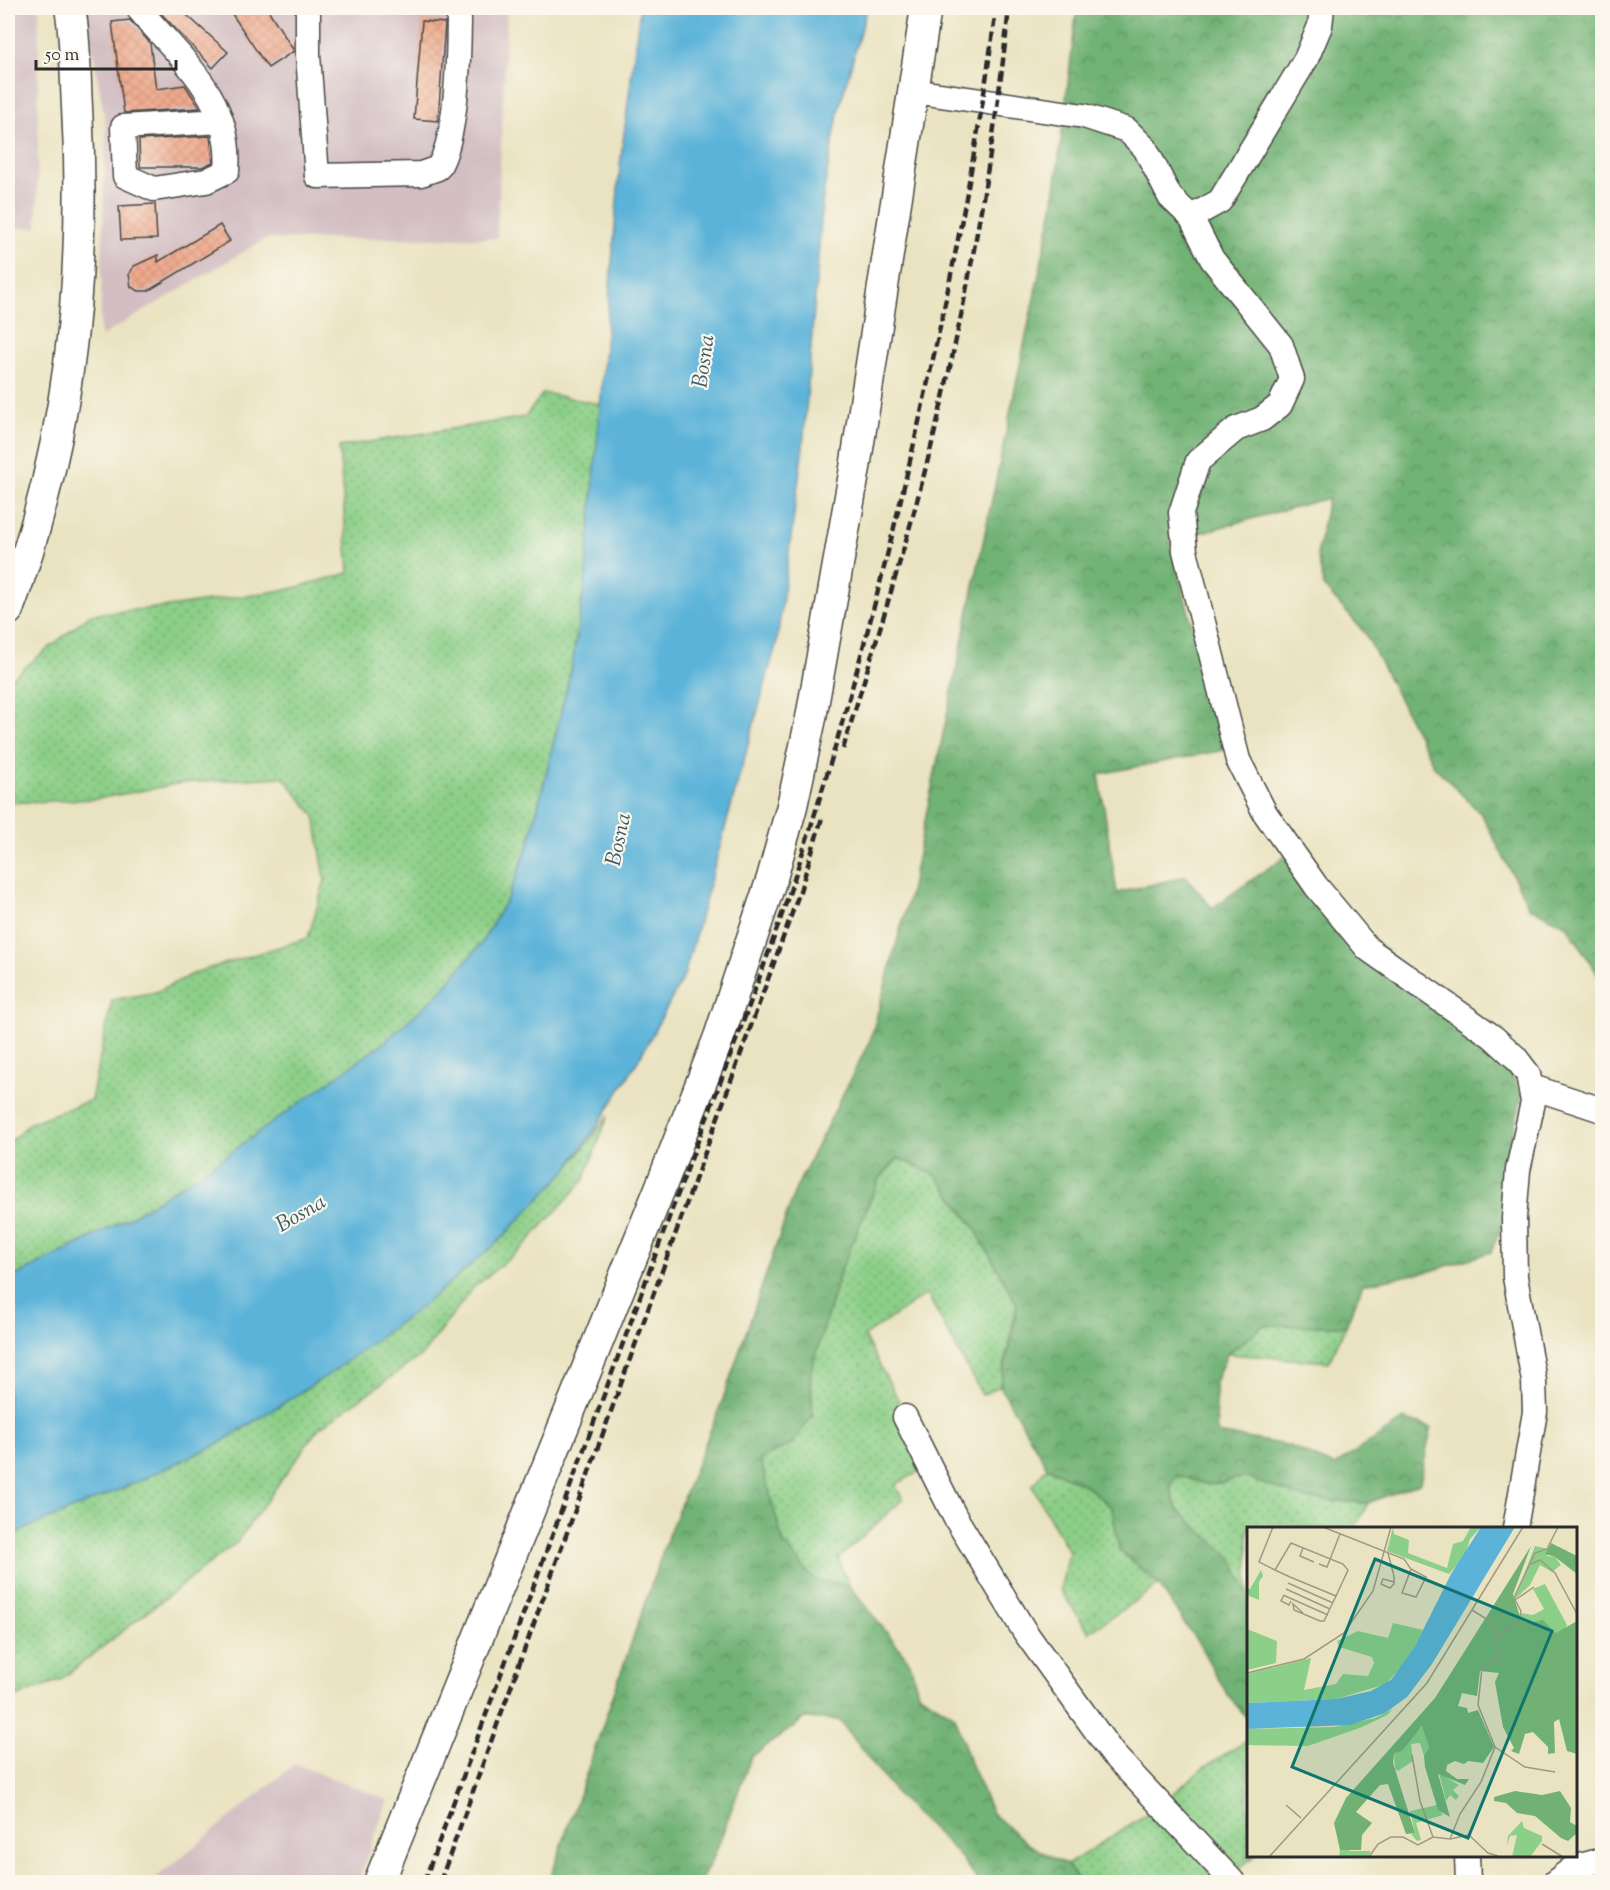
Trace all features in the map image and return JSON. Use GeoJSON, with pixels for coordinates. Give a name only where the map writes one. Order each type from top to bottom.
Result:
{"type":"FeatureCollection","features":[{"type":"Feature","properties":{"kind":"main road"},"geometry":{"type":"LineString","coordinates":[[8,610],[47,491],[70,373],[80,255],[79,137],[70,8]]}},
{"type":"Feature","properties":{"kind":"main road"},"geometry":{"type":"LineString","coordinates":[[379,1882],[665,1176],[719,1037],[772,878],[792,806],[811,718],[855,468],[926,8]]}},
{"type":"Feature","properties":{"kind":"street"},"geometry":{"type":"LineString","coordinates":[[138,8],[199,76],[221,121],[228,158],[226,171],[206,181],[154,189],[125,176],[123,128],[221,121]]}},
{"type":"Feature","properties":{"kind":"street"},"geometry":{"type":"LineString","coordinates":[[308,8],[308,55],[317,176],[421,174],[438,168],[448,140],[453,114],[459,8]]}},
{"type":"Feature","properties":{"kind":"street"},"geometry":{"type":"LineString","coordinates":[[1191,217],[1220,201],[1306,59],[1320,26],[1322,8]]}},
{"type":"Feature","properties":{"kind":"street"},"geometry":{"type":"LineString","coordinates":[[913,91],[1084,116],[1127,130],[1145,148],[1170,197],[1191,217],[1212,259],[1281,345],[1292,379],[1280,405],[1262,419],[1236,429],[1198,461],[1181,513],[1185,551],[1238,760],[1265,813],[1316,885],[1368,949],[1493,1037],[1515,1057],[1528,1074],[1532,1087],[1532,1111],[1518,1170],[1514,1218],[1515,1277],[1534,1381],[1535,1412],[1515,1527]]}},
{"type":"Feature","properties":{"kind":"street"},"geometry":{"type":"LineString","coordinates":[[1532,1087],[1602,1110]]}},
{"type":"Feature","properties":{"kind":"street"},"geometry":{"type":"LineString","coordinates":[[905,1417],[955,1517],[1038,1650],[1113,1754],[1233,1882]]}},
{"type":"Feature","properties":{"kind":"street"},"geometry":{"type":"LineString","coordinates":[[1467,1857],[1468,1882]]}},
{"type":"Feature","properties":{"kind":"street"},"geometry":{"type":"LineString","coordinates":[[1556,1881],[1559,1857]]}},
{"type":"Feature","properties":{"kind":"street"},"geometry":{"type":"LineString","coordinates":[[1556,1881],[1573,1868],[1602,1860]]}},
{"type":"Feature","properties":{"kind":"shaded area"},"geometry":{"type":"Polygon","coordinates":[[[8,8],[39,8],[37,228],[8,228],[8,8]]]}},
{"type":"Feature","properties":{"kind":"shaded area"},"geometry":{"type":"Polygon","coordinates":[[[85,8],[507,8],[497,238],[265,239],[100,337],[106,125],[85,8]]]}},
{"type":"Feature","properties":{"kind":"shaded area"},"geometry":{"type":"Polygon","coordinates":[[[295,1764],[388,1800],[358,1882],[151,1882],[295,1764]]]}},
{"type":"Feature","properties":{"kind":"green space"},"geometry":{"type":"Polygon","coordinates":[[[1077,8],[1332,8],[1335,13],[1403,16],[1415,8],[1602,8],[1602,981],[1567,926],[1529,907],[1482,815],[1434,766],[1365,633],[1324,587],[1317,555],[1328,498],[1170,541],[1225,750],[1099,774],[1117,893],[1186,876],[1212,908],[1284,857],[1502,1058],[1522,1095],[1509,1148],[1507,1213],[1491,1252],[1431,1271],[1363,1284],[1346,1326],[1264,1325],[1227,1354],[1215,1382],[1217,1433],[1287,1445],[1334,1466],[1404,1419],[1431,1428],[1420,1483],[1368,1503],[1307,1499],[1244,1477],[1209,1485],[1177,1475],[1170,1486],[1177,1509],[1234,1561],[1247,1594],[1247,1718],[1227,1694],[1200,1646],[1159,1585],[1119,1549],[1112,1508],[1088,1487],[1047,1467],[1000,1386],[1017,1304],[973,1225],[936,1175],[898,1158],[879,1179],[840,1272],[810,1374],[813,1415],[792,1444],[760,1459],[783,1542],[814,1580],[849,1585],[910,1662],[918,1693],[955,1716],[970,1763],[992,1813],[1029,1845],[1067,1865],[1080,1882],[979,1882],[957,1853],[898,1796],[839,1720],[806,1718],[751,1757],[715,1854],[700,1882],[549,1882],[669,1533],[723,1399],[796,1188],[871,1038],[909,897],[1053,207],[1077,8]]]}},
{"type":"Feature","properties":{"kind":"green space"},"geometry":{"type":"Polygon","coordinates":[[[1332,8],[1415,8],[1403,16],[1335,13],[1332,8]]]}},
{"type":"Feature","properties":{"kind":"green space"},"geometry":{"type":"Polygon","coordinates":[[[543,393],[601,404],[586,576],[572,666],[528,847],[508,897],[481,944],[441,991],[385,1042],[303,1102],[206,1170],[129,1218],[8,1280],[8,1144],[30,1123],[91,1100],[112,1000],[156,992],[197,972],[308,938],[325,880],[315,816],[283,777],[183,783],[96,799],[8,803],[8,681],[91,614],[168,607],[290,589],[349,573],[339,447],[525,417],[543,393]]]}},
{"type":"Feature","properties":{"kind":"green space"},"geometry":{"type":"Polygon","coordinates":[[[608,1116],[584,1180],[523,1247],[473,1288],[422,1355],[318,1429],[237,1542],[60,1680],[8,1700],[8,1536],[123,1488],[218,1444],[328,1375],[421,1307],[498,1242],[564,1173],[608,1116]]]}},
{"type":"Feature","properties":{"kind":"green space"},"geometry":{"type":"Polygon","coordinates":[[[898,1158],[936,1175],[973,1225],[1017,1304],[1000,1386],[982,1395],[927,1294],[864,1336],[933,1464],[895,1485],[903,1499],[838,1559],[849,1585],[814,1580],[783,1542],[760,1459],[792,1444],[813,1415],[810,1374],[840,1272],[879,1179],[898,1158]]]}},
{"type":"Feature","properties":{"kind":"green space"},"geometry":{"type":"Polygon","coordinates":[[[1264,1325],[1346,1326],[1329,1362],[1227,1354],[1264,1325]]]}},
{"type":"Feature","properties":{"kind":"green space"},"geometry":{"type":"Polygon","coordinates":[[[1047,1467],[1088,1487],[1112,1508],[1119,1549],[1159,1585],[1089,1632],[1060,1590],[1069,1552],[1032,1486],[1047,1467]]]}},
{"type":"Feature","properties":{"kind":"green space"},"geometry":{"type":"Polygon","coordinates":[[[1177,1475],[1209,1485],[1244,1477],[1307,1499],[1368,1503],[1356,1527],[1247,1527],[1247,1594],[1234,1561],[1177,1509],[1170,1486],[1177,1475]]]}},
{"type":"Feature","properties":{"kind":"green space"},"geometry":{"type":"Polygon","coordinates":[[[1247,1741],[1247,1857],[1254,1857],[1221,1882],[1080,1882],[1067,1865],[1150,1812],[1206,1766],[1247,1741]]]}},
{"type":"Feature","properties":{"kind":"water","name":"Bosna"},"geometry":{"type":"Polygon","coordinates":[[[640,8],[867,8],[839,109],[823,195],[803,447],[777,641],[684,976],[639,1059],[598,1125],[564,1173],[498,1242],[421,1307],[328,1375],[218,1444],[123,1488],[8,1536],[8,1280],[129,1218],[206,1170],[385,1042],[441,991],[481,944],[508,897],[528,847],[546,775],[572,666],[586,576],[620,165],[640,8]]]}},
{"type":"Feature","properties":{"kind":"building"},"geometry":{"type":"Polygon","coordinates":[[[156,8],[179,8],[228,52],[213,68],[156,8]]]}},
{"type":"Feature","properties":{"kind":"building"},"geometry":{"type":"Polygon","coordinates":[[[228,8],[267,8],[294,51],[268,68],[228,8]]]}},
{"type":"Feature","properties":{"kind":"building"},"geometry":{"type":"Polygon","coordinates":[[[130,20],[150,43],[156,89],[185,85],[200,108],[124,113],[112,22],[130,20]]]}},
{"type":"Feature","properties":{"kind":"building"},"geometry":{"type":"Polygon","coordinates":[[[422,21],[445,23],[438,121],[414,119],[422,21]]]}},
{"type":"Feature","properties":{"kind":"building"},"geometry":{"type":"Polygon","coordinates":[[[210,136],[213,162],[202,167],[140,167],[139,140],[210,136]]]}},
{"type":"Feature","properties":{"kind":"building"},"geometry":{"type":"Polygon","coordinates":[[[155,204],[157,239],[121,240],[119,206],[155,204]]]}},
{"type":"Feature","properties":{"kind":"building"},"geometry":{"type":"Polygon","coordinates":[[[220,225],[230,241],[148,291],[139,291],[131,287],[129,274],[134,266],[158,255],[158,262],[220,225]]]}},
{"type":"Feature","properties":{"kind":"railway"},"geometry":{"type":"LineString","coordinates":[[424,1882],[760,977],[829,767],[881,577],[937,339],[975,150],[996,8]]}},
{"type":"Feature","properties":{"kind":"railway"},"geometry":{"type":"LineString","coordinates":[[843,749],[914,511],[947,379],[988,168],[1009,8]]}},
{"type":"Feature","properties":{"kind":"railway"},"geometry":{"type":"LineString","coordinates":[[440,1882],[800,891],[822,818]]}}]}
